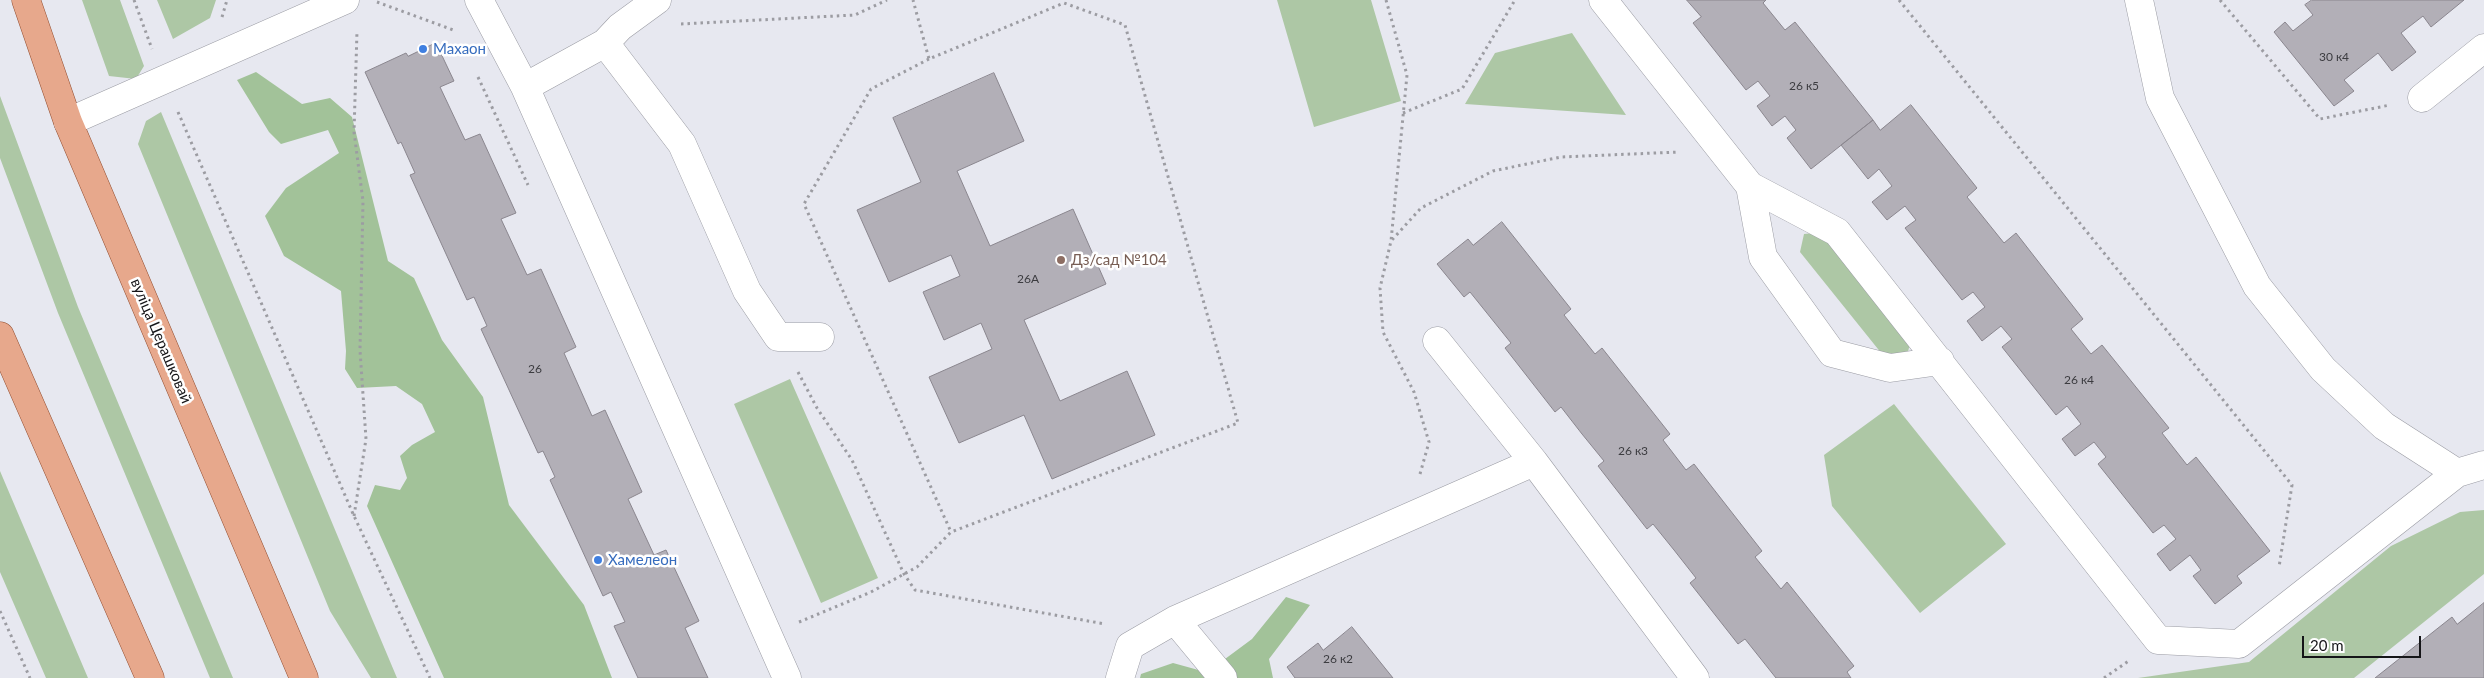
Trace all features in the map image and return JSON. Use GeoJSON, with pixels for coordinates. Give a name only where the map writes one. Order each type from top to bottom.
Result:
{"type":"FeatureCollection","features":[{"type":"Feature","properties":{"kind":"main road","name":"вуліца Церашковай"},"geometry":{"type":"LineString","coordinates":[[26,0],[68,122],[304,678]]}},
{"type":"Feature","properties":{"kind":"main road"},"geometry":{"type":"LineString","coordinates":[[0,336],[150,678]]}},
{"type":"Feature","properties":{"kind":"lane"},"geometry":{"type":"LineString","coordinates":[[68,122],[345,0]]}},
{"type":"Feature","properties":{"kind":"lane"},"geometry":{"type":"LineString","coordinates":[[479,0],[525,87],[787,678]]}},
{"type":"Feature","properties":{"kind":"lane"},"geometry":{"type":"LineString","coordinates":[[525,87],[605,43],[620,27],[657,0]]}},
{"type":"Feature","properties":{"kind":"lane"},"geometry":{"type":"LineString","coordinates":[[1603,0],[1750,186],[1837,232],[2158,640],[2239,644],[2456,473],[2484,465]]}},
{"type":"Feature","properties":{"kind":"lane"},"geometry":{"type":"LineString","coordinates":[[2139,0],[2160,98],[2257,286],[2323,369],[2384,426],[2456,473]]}},
{"type":"Feature","properties":{"kind":"lane"},"geometry":{"type":"LineString","coordinates":[[605,43],[682,144],[747,291],[778,336],[820,337]]}},
{"type":"Feature","properties":{"kind":"lane"},"geometry":{"type":"LineString","coordinates":[[2422,98],[2484,48]]}},
{"type":"Feature","properties":{"kind":"lane"},"geometry":{"type":"LineString","coordinates":[[1750,186],[1764,257],[1832,353],[1890,368],[1940,361]]}},
{"type":"Feature","properties":{"kind":"lane"},"geometry":{"type":"LineString","coordinates":[[1437,341],[1534,462],[1695,678]]}},
{"type":"Feature","properties":{"kind":"lane"},"geometry":{"type":"LineString","coordinates":[[1120,678],[1130,646],[1164,626],[1534,462]]}},
{"type":"Feature","properties":{"kind":"lane"},"geometry":{"type":"LineString","coordinates":[[1164,626],[1223,678]]}},
{"type":"Feature","properties":{"kind":"path"},"geometry":{"type":"LineString","coordinates":[[134,0],[163,79],[354,516],[430,678]]}},
{"type":"Feature","properties":{"kind":"path"},"geometry":{"type":"LineString","coordinates":[[219,25],[227,0]]}},
{"type":"Feature","properties":{"kind":"path"},"geometry":{"type":"LineString","coordinates":[[372,0],[456,32]]}},
{"type":"Feature","properties":{"kind":"path"},"geometry":{"type":"LineString","coordinates":[[678,24],[855,15],[887,0]]}},
{"type":"Feature","properties":{"kind":"path"},"geometry":{"type":"LineString","coordinates":[[913,0],[929,59]]}},
{"type":"Feature","properties":{"kind":"path"},"geometry":{"type":"LineString","coordinates":[[1386,0],[1407,75],[1391,242],[1380,288],[1383,332],[1414,392],[1428,442],[1421,472],[1416,480]]}},
{"type":"Feature","properties":{"kind":"path"},"geometry":{"type":"LineString","coordinates":[[1403,113],[1462,89],[1514,0]]}},
{"type":"Feature","properties":{"kind":"path"},"geometry":{"type":"LineString","coordinates":[[1899,0],[2292,485],[2279,568]]}},
{"type":"Feature","properties":{"kind":"path"},"geometry":{"type":"LineString","coordinates":[[2220,0],[2320,119],[2422,98]]}},
{"type":"Feature","properties":{"kind":"path"},"geometry":{"type":"LineString","coordinates":[[799,622],[871,592],[917,567],[951,532],[1238,423],[1125,25],[1064,3],[929,59],[870,89],[804,204],[951,532]]}},
{"type":"Feature","properties":{"kind":"path"},"geometry":{"type":"LineString","coordinates":[[354,516],[366,439],[360,350],[364,201],[354,132],[357,28]]}},
{"type":"Feature","properties":{"kind":"path"},"geometry":{"type":"LineString","coordinates":[[477,76],[531,193]]}},
{"type":"Feature","properties":{"kind":"path"},"geometry":{"type":"LineString","coordinates":[[1391,242],[1421,208],[1493,171],[1561,157],[1721,150]]}},
{"type":"Feature","properties":{"kind":"path"},"geometry":{"type":"LineString","coordinates":[[817,408],[852,460],[904,574],[915,590],[1164,626]]}},
{"type":"Feature","properties":{"kind":"path"},"geometry":{"type":"LineString","coordinates":[[0,611],[30,678]]}},
{"type":"Feature","properties":{"kind":"green space"},"geometry":{"type":"Polygon","coordinates":[[[82,0],[120,0],[144,66],[136,79],[109,76],[82,0]]]}},
{"type":"Feature","properties":{"kind":"green space"},"geometry":{"type":"Polygon","coordinates":[[[157,0],[216,0],[210,18],[173,39],[157,0]]]}},
{"type":"Feature","properties":{"kind":"green space"},"geometry":{"type":"Polygon","coordinates":[[[1277,0],[1371,0],[1401,101],[1314,127],[1277,0]]]}},
{"type":"Feature","properties":{"kind":"green space"},"geometry":{"type":"Polygon","coordinates":[[[1572,33],[1626,115],[1465,104],[1495,53],[1572,33]]]}},
{"type":"Feature","properties":{"kind":"green space"},"geometry":{"type":"Polygon","coordinates":[[[256,72],[302,104],[330,98],[352,117],[388,261],[414,278],[442,340],[483,397],[509,505],[584,605],[612,678],[444,678],[367,506],[375,485],[400,490],[407,478],[400,456],[412,445],[435,432],[422,404],[396,386],[357,388],[345,369],[346,351],[341,291],[284,256],[265,216],[286,188],[339,153],[328,130],[281,144],[269,132],[237,80],[256,72]]]}},
{"type":"Feature","properties":{"kind":"green space"},"geometry":{"type":"Polygon","coordinates":[[[0,96],[78,307],[233,678],[210,678],[58,313],[0,158],[0,96]]]}},
{"type":"Feature","properties":{"kind":"green space"},"geometry":{"type":"Polygon","coordinates":[[[161,112],[397,678],[371,678],[330,611],[138,144],[146,121],[161,112]]]}},
{"type":"Feature","properties":{"kind":"green space"},"geometry":{"type":"Polygon","coordinates":[[[1825,232],[1912,337],[1907,355],[1886,359],[1800,252],[1804,234],[1825,232]]]}},
{"type":"Feature","properties":{"kind":"green space"},"geometry":{"type":"Polygon","coordinates":[[[790,379],[878,578],[821,603],[734,404],[790,379]]]}},
{"type":"Feature","properties":{"kind":"green space"},"geometry":{"type":"Polygon","coordinates":[[[1894,404],[2006,544],[1920,613],[1832,506],[1824,455],[1894,404]]]}},
{"type":"Feature","properties":{"kind":"green space"},"geometry":{"type":"Polygon","coordinates":[[[0,471],[88,678],[46,678],[0,572],[0,471]]]}},
{"type":"Feature","properties":{"kind":"green space"},"geometry":{"type":"Polygon","coordinates":[[[2484,510],[2484,574],[2354,678],[2138,678],[2249,662],[2391,546],[2460,512],[2484,510]]]}},
{"type":"Feature","properties":{"kind":"green space"},"geometry":{"type":"Polygon","coordinates":[[[1286,597],[1310,605],[1269,659],[1273,678],[1140,678],[1141,674],[1173,663],[1202,671],[1225,659],[1252,639],[1286,597]]]}},
{"type":"Feature","properties":{"kind":"building"},"geometry":{"type":"Polygon","coordinates":[[[1687,0],[1766,0],[1763,3],[1785,30],[1795,22],[1873,120],[1811,169],[1787,138],[1796,130],[1785,116],[1772,126],[1757,106],[1770,96],[1758,81],[1746,90],[1693,23],[1701,17],[1687,0]]]}},
{"type":"Feature","properties":{"kind":"building"},"geometry":{"type":"Polygon","coordinates":[[[2312,0],[2464,0],[2431,27],[2423,16],[2401,33],[2416,52],[2392,71],[2378,53],[2344,80],[2354,91],[2334,106],[2274,32],[2285,22],[2293,31],[2313,15],[2305,5],[2312,0]]]}},
{"type":"Feature","properties":{"kind":"building"},"geometry":{"type":"Polygon","coordinates":[[[436,43],[454,81],[440,87],[465,140],[480,134],[516,213],[501,219],[527,275],[541,269],[576,347],[564,353],[592,416],[605,410],[642,492],[628,499],[654,555],[666,550],[699,621],[685,628],[708,678],[638,678],[614,626],[625,622],[611,592],[603,596],[550,480],[555,477],[543,451],[538,453],[481,329],[487,326],[474,297],[467,300],[410,175],[415,173],[401,142],[398,144],[365,72],[406,53],[408,56],[436,43]]]}},
{"type":"Feature","properties":{"kind":"building"},"geometry":{"type":"Polygon","coordinates":[[[994,73],[1024,141],[957,171],[990,246],[1073,209],[1106,284],[1024,320],[1060,401],[1127,371],[1155,435],[1052,479],[1024,415],[959,443],[929,377],[992,349],[981,323],[944,340],[923,292],[960,276],[951,255],[889,282],[857,210],[921,182],[893,118],[994,73]]]}},
{"type":"Feature","properties":{"kind":"building"},"geometry":{"type":"Polygon","coordinates":[[[1911,105],[1977,188],[1967,197],[2004,243],[2016,233],[2083,319],[2071,329],[2091,354],[2102,345],[2169,428],[2162,433],[2187,465],[2196,457],[2270,551],[2237,576],[2242,583],[2215,604],[2193,576],[2201,570],[2190,555],[2170,571],[2157,554],[2176,539],[2164,525],[2153,533],[2098,464],[2106,457],[2094,442],[2075,456],[2062,439],[2081,424],[2067,406],[2056,415],[2002,347],[2012,339],[2001,326],[1982,341],[1967,321],[1985,307],[1973,292],[1962,300],[1905,228],[1916,220],[1905,206],[1887,220],[1872,202],[1892,186],[1879,169],[1868,179],[1841,145],[1873,120],[1880,130],[1911,105]]]}},
{"type":"Feature","properties":{"kind":"building"},"geometry":{"type":"Polygon","coordinates":[[[1502,222],[1571,309],[1564,315],[1595,354],[1602,348],[1670,434],[1663,440],[1686,470],[1694,464],[1762,551],[1755,557],[1781,589],[1787,582],[1854,666],[1847,672],[1851,678],[1776,678],[1745,639],[1738,644],[1690,583],[1696,578],[1674,550],[1653,524],[1647,529],[1598,466],[1604,461],[1561,407],[1555,412],[1505,348],[1511,343],[1470,292],[1464,297],[1437,264],[1468,239],[1473,245],[1502,222]]]}},
{"type":"Feature","properties":{"kind":"building"},"geometry":{"type":"Polygon","coordinates":[[[2484,603],[2484,678],[2375,678],[2452,617],[2457,624],[2484,603]]]}},
{"type":"Feature","properties":{"kind":"building"},"geometry":{"type":"Polygon","coordinates":[[[1352,627],[1393,678],[1295,678],[1287,667],[1318,643],[1323,650],[1352,627]]]}},
{"type":"Feature","properties":{"kind":"place","name":"Махаон"},"geometry":{"type":"Point","coordinates":[423,49]}},
{"type":"Feature","properties":{"kind":"place","name":"Дз/сад №104"},"geometry":{"type":"Point","coordinates":[1061,260]}},
{"type":"Feature","properties":{"kind":"place","name":"Хамелеон"},"geometry":{"type":"Point","coordinates":[598,560]}}]}
